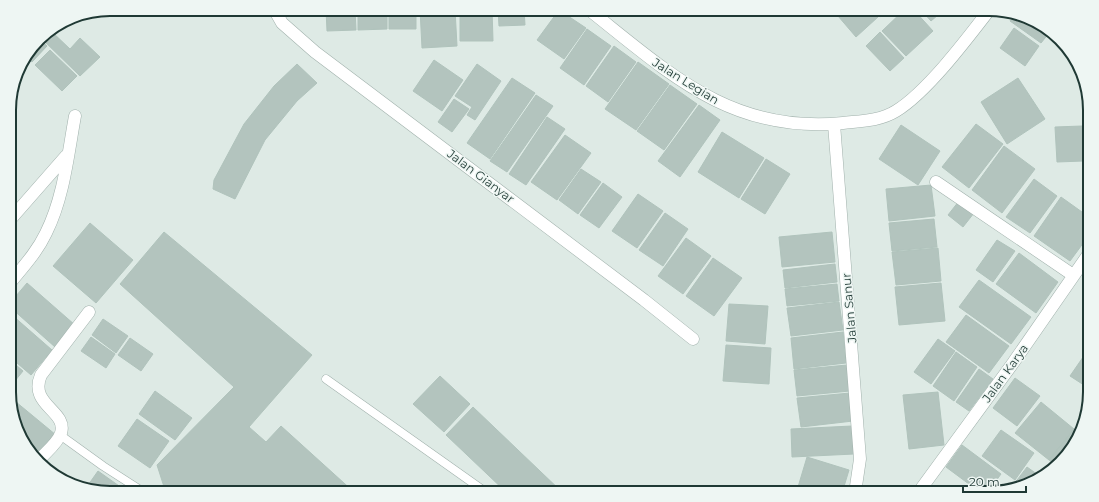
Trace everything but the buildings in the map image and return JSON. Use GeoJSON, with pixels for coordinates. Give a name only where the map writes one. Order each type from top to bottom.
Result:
{"type":"FeatureCollection","features":[{"type":"Feature","properties":{"kind":"street","name":"Jalan Gianyar"},"geometry":{"type":"LineString","coordinates":[[277,16],[287,28],[315,52],[644,300],[693,339]]}},
{"type":"Feature","properties":{"kind":"street","name":"Jalan Legian"},"geometry":{"type":"LineString","coordinates":[[597,16],[667,72],[703,94],[741,112],[769,120],[802,124],[834,124],[870,120],[897,110],[908,102],[942,68],[984,16]]}},
{"type":"Feature","properties":{"kind":"street"},"geometry":{"type":"LineString","coordinates":[[16,276],[28,262],[47,232],[61,190],[75,116]]}},
{"type":"Feature","properties":{"kind":"street","name":"Jalan Sanur"},"geometry":{"type":"LineString","coordinates":[[834,124],[860,443],[860,459],[856,486]]}},
{"type":"Feature","properties":{"kind":"street"},"geometry":{"type":"LineString","coordinates":[[16,214],[68,154]]}},
{"type":"Feature","properties":{"kind":"street"},"geometry":{"type":"LineString","coordinates":[[936,182],[1073,275]]}},
{"type":"Feature","properties":{"kind":"street","name":"Jalan Karya"},"geometry":{"type":"LineString","coordinates":[[923,486],[1013,364],[1083,261]]}},
{"type":"Feature","properties":{"kind":"street"},"geometry":{"type":"LineString","coordinates":[[42,456],[60,435],[62,427],[59,420],[42,399],[38,392],[37,384],[41,375],[89,312]]}},
{"type":"Feature","properties":{"kind":"lane"},"geometry":{"type":"LineString","coordinates":[[326,379],[477,486]]}},
{"type":"Feature","properties":{"kind":"lane"},"geometry":{"type":"LineString","coordinates":[[60,435],[134,486]]}}]}
